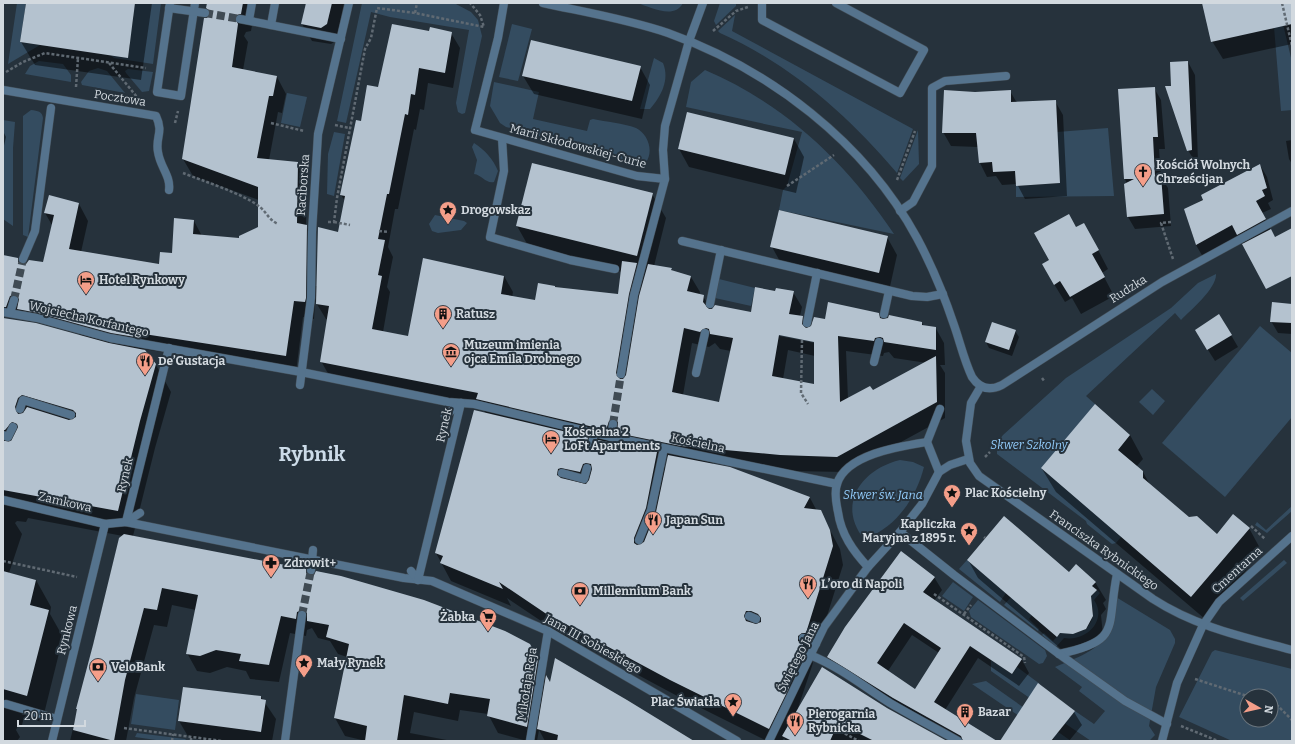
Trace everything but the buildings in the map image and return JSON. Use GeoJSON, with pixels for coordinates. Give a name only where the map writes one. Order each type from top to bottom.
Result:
{"type":"FeatureCollection","features":[{"type":"Feature","properties":{"kind":"street"},"geometry":{"type":"LineString","coordinates":[[252,3],[244,19],[341,39]]}},
{"type":"Feature","properties":{"kind":"street"},"geometry":{"type":"LineString","coordinates":[[271,25],[275,3]]}},
{"type":"Feature","properties":{"kind":"street","name":"Raciborska"},"geometry":{"type":"LineString","coordinates":[[300,385],[311,298],[312,232],[318,134],[349,3]]}},
{"type":"Feature","properties":{"kind":"street","name":"Marii Skłodowskiej-Curie"},"geometry":{"type":"LineString","coordinates":[[504,3],[498,38],[475,130],[637,176],[665,179],[663,150],[665,126],[689,41],[703,3]]}},
{"type":"Feature","properties":{"kind":"street"},"geometry":{"type":"LineString","coordinates":[[543,3],[643,26],[689,41],[754,74],[801,105],[855,154],[873,174],[900,211],[916,238],[943,294],[970,372],[974,380],[980,386]]}},
{"type":"Feature","properties":{"kind":"street"},"geometry":{"type":"LineString","coordinates":[[762,3],[762,20],[900,93],[924,50],[836,3]]}},
{"type":"Feature","properties":{"kind":"street"},"geometry":{"type":"LineString","coordinates":[[194,7],[181,96],[157,92],[170,5],[194,7],[205,13]]}},
{"type":"Feature","properties":{"kind":"street"},"geometry":{"type":"LineString","coordinates":[[900,211],[912,202],[932,166],[932,88],[945,81],[1006,76]]}},
{"type":"Feature","properties":{"kind":"street","name":"Pocztowa"},"geometry":{"type":"LineString","coordinates":[[3,90],[156,116],[161,126],[157,151],[161,165],[170,181],[169,190]]}},
{"type":"Feature","properties":{"kind":"street"},"geometry":{"type":"LineString","coordinates":[[23,259],[35,231],[51,108]]}},
{"type":"Feature","properties":{"kind":"street"},"geometry":{"type":"LineString","coordinates":[[502,138],[504,171],[490,237],[570,260],[615,269]]}},
{"type":"Feature","properties":{"kind":"street"},"geometry":{"type":"LineString","coordinates":[[621,374],[634,295],[665,179]]}},
{"type":"Feature","properties":{"kind":"street","name":"Rudzka"},"geometry":{"type":"LineString","coordinates":[[980,386],[991,389],[1002,385],[1162,282],[1292,212]]}},
{"type":"Feature","properties":{"kind":"street"},"geometry":{"type":"LineString","coordinates":[[682,241],[889,291],[920,297],[943,294]]}},
{"type":"Feature","properties":{"kind":"street"},"geometry":{"type":"LineString","coordinates":[[710,304],[721,250]]}},
{"type":"Feature","properties":{"kind":"street"},"geometry":{"type":"LineString","coordinates":[[806,323],[816,273]]}},
{"type":"Feature","properties":{"kind":"street"},"geometry":{"type":"LineString","coordinates":[[884,314],[889,291]]}},
{"type":"Feature","properties":{"kind":"street"},"geometry":{"type":"LineString","coordinates":[[7,312],[14,300]]}},
{"type":"Feature","properties":{"kind":"street","name":"Wojciecha Korfantego"},"geometry":{"type":"LineString","coordinates":[[7,312],[37,318],[110,338],[169,348]]}},
{"type":"Feature","properties":{"kind":"street"},"geometry":{"type":"LineString","coordinates":[[696,373],[704,333]]}},
{"type":"Feature","properties":{"kind":"street"},"geometry":{"type":"LineString","coordinates":[[874,362],[878,342]]}},
{"type":"Feature","properties":{"kind":"street"},"geometry":{"type":"LineString","coordinates":[[169,348],[174,358]]}},
{"type":"Feature","properties":{"kind":"street","name":"Rynek"},"geometry":{"type":"LineString","coordinates":[[124,523],[169,348],[461,403],[418,580]]}},
{"type":"Feature","properties":{"kind":"street","name":"Franciszka Rybnickiego"},"geometry":{"type":"LineString","coordinates":[[980,386],[971,403],[966,441],[968,459],[972,468],[980,476],[1168,609],[1203,625],[1292,650]]}},
{"type":"Feature","properties":{"kind":"street"},"geometry":{"type":"LineString","coordinates":[[20,409],[23,400],[71,415]]}},
{"type":"Feature","properties":{"kind":"street"},"geometry":{"type":"LineString","coordinates":[[445,416],[461,403]]}},
{"type":"Feature","properties":{"kind":"street","name":"Kościelna"},"geometry":{"type":"LineString","coordinates":[[461,403],[474,404],[594,433],[837,484]]}},
{"type":"Feature","properties":{"kind":"street"},"geometry":{"type":"LineString","coordinates":[[939,472],[927,442],[940,409]]}},
{"type":"Feature","properties":{"kind":"street"},"geometry":{"type":"LineString","coordinates":[[611,436],[613,424]]}},
{"type":"Feature","properties":{"kind":"street"},"geometry":{"type":"LineString","coordinates":[[3,436],[8,437],[13,427]]}},
{"type":"Feature","properties":{"kind":"street"},"geometry":{"type":"LineString","coordinates":[[592,444],[594,433]]}},
{"type":"Feature","properties":{"kind":"street"},"geometry":{"type":"LineString","coordinates":[[927,442],[893,448],[861,460],[845,471],[837,484],[836,497],[841,527],[853,551],[868,567],[900,532],[922,504],[939,472],[968,459]]}},
{"type":"Feature","properties":{"kind":"street"},"geometry":{"type":"LineString","coordinates":[[639,540],[651,510],[664,448]]}},
{"type":"Feature","properties":{"kind":"street"},"geometry":{"type":"LineString","coordinates":[[562,473],[584,479],[587,468]]}},
{"type":"Feature","properties":{"kind":"street","name":"Zamkowa"},"geometry":{"type":"LineString","coordinates":[[3,500],[105,524],[124,523]]}},
{"type":"Feature","properties":{"kind":"street"},"geometry":{"type":"LineString","coordinates":[[124,523],[140,513]]}},
{"type":"Feature","properties":{"kind":"street"},"geometry":{"type":"LineString","coordinates":[[124,523],[418,580]]}},
{"type":"Feature","properties":{"kind":"street","name":"Rynkowa"},"geometry":{"type":"LineString","coordinates":[[52,741],[105,524]]}},
{"type":"Feature","properties":{"kind":"street"},"geometry":{"type":"LineString","coordinates":[[900,532],[954,575],[1059,654],[1125,701],[1167,724]]}},
{"type":"Feature","properties":{"kind":"street","name":"Cmentarna"},"geometry":{"type":"LineString","coordinates":[[1162,741],[1171,701],[1177,683],[1203,625],[1219,602],[1292,536]]}},
{"type":"Feature","properties":{"kind":"street"},"geometry":{"type":"LineString","coordinates":[[310,570],[313,550]]}},
{"type":"Feature","properties":{"kind":"street","name":"Świętego Jana"},"geometry":{"type":"LineString","coordinates":[[768,741],[824,627],[868,567]]}},
{"type":"Feature","properties":{"kind":"street"},"geometry":{"type":"LineString","coordinates":[[411,571],[418,580]]}},
{"type":"Feature","properties":{"kind":"street"},"geometry":{"type":"LineString","coordinates":[[1059,654],[1091,646],[1101,640],[1107,632],[1110,624],[1117,574]]}},
{"type":"Feature","properties":{"kind":"street","name":"Jana III Sobieskiego"},"geometry":{"type":"LineString","coordinates":[[418,580],[432,581],[548,631],[737,741]]}},
{"type":"Feature","properties":{"kind":"street"},"geometry":{"type":"LineString","coordinates":[[285,741],[302,615]]}},
{"type":"Feature","properties":{"kind":"street","name":"Mikołaja Reja"},"geometry":{"type":"LineString","coordinates":[[530,741],[548,631]]}},
{"type":"Feature","properties":{"kind":"street"},"geometry":{"type":"LineString","coordinates":[[803,638],[816,644]]}},
{"type":"Feature","properties":{"kind":"street"},"geometry":{"type":"LineString","coordinates":[[810,655],[837,668],[889,702],[958,741]]}},
{"type":"Feature","properties":{"kind":"street"},"geometry":{"type":"LineString","coordinates":[[6,704],[57,719]]}},
{"type":"Feature","properties":{"kind":"path"},"geometry":{"type":"LineString","coordinates":[[415,13],[417,3]]}},
{"type":"Feature","properties":{"kind":"path"},"geometry":{"type":"LineString","coordinates":[[350,224],[332,222],[365,49],[370,38],[377,8],[415,13],[484,27],[480,15],[470,3]]}},
{"type":"Feature","properties":{"kind":"path"},"geometry":{"type":"LineString","coordinates":[[713,31],[736,11],[762,3]]}},
{"type":"Feature","properties":{"kind":"path"},"geometry":{"type":"LineString","coordinates":[[1282,3],[1292,46]]}},
{"type":"Feature","properties":{"kind":"path"},"geometry":{"type":"LineString","coordinates":[[6,72],[23,62],[45,53],[160,71]]}},
{"type":"Feature","properties":{"kind":"path"},"geometry":{"type":"LineString","coordinates":[[76,84],[78,58]]}},
{"type":"Feature","properties":{"kind":"path"},"geometry":{"type":"LineString","coordinates":[[109,62],[140,100]]}},
{"type":"Feature","properties":{"kind":"path"},"geometry":{"type":"LineString","coordinates":[[174,130],[181,96]]}},
{"type":"Feature","properties":{"kind":"path"},"geometry":{"type":"LineString","coordinates":[[271,123],[318,134]]}},
{"type":"Feature","properties":{"kind":"path"},"geometry":{"type":"LineString","coordinates":[[336,125],[350,128]]}},
{"type":"Feature","properties":{"kind":"path"},"geometry":{"type":"LineString","coordinates":[[897,180],[916,126]]}},
{"type":"Feature","properties":{"kind":"path"},"geometry":{"type":"LineString","coordinates":[[787,186],[834,155]]}},
{"type":"Feature","properties":{"kind":"path"},"geometry":{"type":"LineString","coordinates":[[178,171],[233,193],[260,207],[272,221],[278,224]]}},
{"type":"Feature","properties":{"kind":"path"},"geometry":{"type":"LineString","coordinates":[[1171,222],[1161,223],[1174,260]]}},
{"type":"Feature","properties":{"kind":"path"},"geometry":{"type":"LineString","coordinates":[[379,231],[389,232]]}},
{"type":"Feature","properties":{"kind":"path"},"geometry":{"type":"LineString","coordinates":[[802,340],[801,393],[808,404]]}},
{"type":"Feature","properties":{"kind":"path"},"geometry":{"type":"LineString","coordinates":[[985,457],[990,452]]}},
{"type":"Feature","properties":{"kind":"path"},"geometry":{"type":"LineString","coordinates":[[1251,526],[1266,539]]}},
{"type":"Feature","properties":{"kind":"path"},"geometry":{"type":"LineString","coordinates":[[3,561],[91,580]]}},
{"type":"Feature","properties":{"kind":"path"},"geometry":{"type":"LineString","coordinates":[[934,594],[1024,657],[1025,663]]}},
{"type":"Feature","properties":{"kind":"path"},"geometry":{"type":"LineString","coordinates":[[1198,680],[1239,693]]}},
{"type":"Feature","properties":{"kind":"path"},"geometry":{"type":"LineString","coordinates":[[1279,707],[1292,720]]}},
{"type":"Feature","properties":{"kind":"path"},"geometry":{"type":"LineString","coordinates":[[1184,726],[1218,741]]}},
{"type":"Feature","properties":{"kind":"path"},"geometry":{"type":"LineString","coordinates":[[124,728],[222,741]]}},
{"type":"Feature","properties":{"kind":"path"},"geometry":{"type":"LineString","coordinates":[[836,729],[859,741]]}},
{"type":"Feature","properties":{"kind":"path"},"geometry":{"type":"LineString","coordinates":[[172,741],[173,734]]}},
{"type":"Feature","properties":{"kind":"green space"},"geometry":{"type":"Polygon","coordinates":[[[17,3],[26,3],[20,42],[40,45],[8,64],[17,3]]]}},
{"type":"Feature","properties":{"kind":"green space"},"geometry":{"type":"Polygon","coordinates":[[[135,3],[161,3],[153,64],[114,58],[110,55],[128,57],[135,3]]]}},
{"type":"Feature","properties":{"kind":"green space"},"geometry":{"type":"Polygon","coordinates":[[[362,3],[454,3],[471,12],[478,20],[482,36],[465,113],[462,114],[458,112],[456,103],[469,30],[390,17],[371,12],[346,123],[337,121],[362,3]]]}},
{"type":"Feature","properties":{"kind":"green space"},"geometry":{"type":"Polygon","coordinates":[[[637,3],[683,3],[674,11],[668,12],[637,3]]]}},
{"type":"Feature","properties":{"kind":"green space"},"geometry":{"type":"Polygon","coordinates":[[[720,3],[736,3],[736,6],[716,25],[714,21],[720,3]]]}},
{"type":"Feature","properties":{"kind":"green space"},"geometry":{"type":"Polygon","coordinates":[[[1272,3],[1278,3],[1292,62],[1292,110],[1281,111],[1272,3]]]}},
{"type":"Feature","properties":{"kind":"green space"},"geometry":{"type":"Polygon","coordinates":[[[735,15],[732,31],[913,129],[897,173],[859,131],[816,93],[770,60],[720,33],[718,31],[735,15]]]}},
{"type":"Feature","properties":{"kind":"green space"},"geometry":{"type":"Polygon","coordinates":[[[512,24],[532,29],[518,81],[499,77],[512,24]]]}},
{"type":"Feature","properties":{"kind":"green space"},"geometry":{"type":"Polygon","coordinates":[[[654,58],[663,63],[665,69],[665,82],[658,99],[650,109],[640,109],[654,58]]]}},
{"type":"Feature","properties":{"kind":"green space"},"geometry":{"type":"Polygon","coordinates":[[[39,61],[63,64],[71,75],[71,82],[25,74],[30,66],[39,61]]]}},
{"type":"Feature","properties":{"kind":"green space"},"geometry":{"type":"Polygon","coordinates":[[[98,68],[107,71],[125,93],[82,85],[81,82],[89,71],[98,68]]]}},
{"type":"Feature","properties":{"kind":"green space"},"geometry":{"type":"Polygon","coordinates":[[[128,69],[153,72],[149,91],[142,92],[126,73],[125,71],[128,69]]]}},
{"type":"Feature","properties":{"kind":"green space"},"geometry":{"type":"Polygon","coordinates":[[[705,70],[762,100],[812,138],[834,159],[855,183],[894,234],[779,210],[783,190],[787,186],[802,132],[686,107],[691,82],[705,70]]]}},
{"type":"Feature","properties":{"kind":"green space"},"geometry":{"type":"Polygon","coordinates":[[[494,82],[539,92],[533,119],[587,131],[590,120],[593,119],[636,128],[647,138],[650,148],[650,153],[646,162],[639,164],[506,127],[500,123],[490,106],[494,82]]]}},
{"type":"Feature","properties":{"kind":"green space"},"geometry":{"type":"Polygon","coordinates":[[[287,93],[307,97],[300,127],[281,123],[287,93]]]}},
{"type":"Feature","properties":{"kind":"green space"},"geometry":{"type":"Polygon","coordinates":[[[31,110],[41,113],[43,118],[28,237],[23,235],[23,116],[31,110]]]}},
{"type":"Feature","properties":{"kind":"green space"},"geometry":{"type":"Polygon","coordinates":[[[3,120],[15,122],[13,148],[13,226],[3,219],[3,120]]]}},
{"type":"Feature","properties":{"kind":"green space"},"geometry":{"type":"Polygon","coordinates":[[[1108,128],[1114,196],[1016,197],[1016,186],[1060,183],[1057,132],[1108,128]]]}},
{"type":"Feature","properties":{"kind":"green space"},"geometry":{"type":"Polygon","coordinates":[[[918,130],[919,164],[903,181],[900,178],[918,130]]]}},
{"type":"Feature","properties":{"kind":"green space"},"geometry":{"type":"Polygon","coordinates":[[[334,132],[345,134],[334,196],[327,194],[328,154],[334,132]]]}},
{"type":"Feature","properties":{"kind":"green space"},"geometry":{"type":"Polygon","coordinates":[[[474,143],[488,155],[494,163],[498,171],[494,182],[489,182],[474,174],[477,160],[472,147],[474,143]]]}},
{"type":"Feature","properties":{"kind":"green space"},"geometry":{"type":"Polygon","coordinates":[[[435,215],[464,221],[467,223],[461,230],[438,233],[432,231],[429,224],[435,215]]]}},
{"type":"Feature","properties":{"kind":"green space","name":"Skwer Szkolny"},"geometry":{"type":"Polygon","coordinates":[[[1216,274],[1212,286],[1197,305],[1181,320],[1175,313],[1086,396],[1095,404],[1121,537],[1116,543],[1112,544],[1087,524],[1086,521],[997,454],[997,443],[1003,435],[1066,378],[1171,308],[1198,283],[1216,274]]]}},
{"type":"Feature","properties":{"kind":"green space"},"geometry":{"type":"Polygon","coordinates":[[[719,279],[755,288],[751,306],[715,298],[719,279]]]}},
{"type":"Feature","properties":{"kind":"green space"},"geometry":{"type":"Polygon","coordinates":[[[1260,326],[1292,353],[1292,417],[1225,497],[1162,443],[1260,326]]]}},
{"type":"Feature","properties":{"kind":"green space"},"geometry":{"type":"Polygon","coordinates":[[[1152,389],[1165,401],[1153,415],[1139,402],[1152,389]]]}},
{"type":"Feature","properties":{"kind":"green space","name":"Skwer św. Jana"},"geometry":{"type":"Polygon","coordinates":[[[900,460],[913,462],[924,467],[916,490],[910,501],[895,520],[875,534],[864,539],[856,526],[852,513],[853,501],[857,490],[874,471],[900,460]]]}},
{"type":"Feature","properties":{"kind":"green space"},"geometry":{"type":"Polygon","coordinates":[[[1292,506],[1292,511],[1267,533],[1255,525],[1257,522],[1266,530],[1292,506]]]}},
{"type":"Feature","properties":{"kind":"green space"},"geometry":{"type":"Polygon","coordinates":[[[967,560],[1006,593],[1000,602],[959,569],[967,560]]]}},
{"type":"Feature","properties":{"kind":"green space"},"geometry":{"type":"Polygon","coordinates":[[[1284,560],[1287,563],[1243,601],[1240,598],[1284,560]]]}},
{"type":"Feature","properties":{"kind":"green space"},"geometry":{"type":"Polygon","coordinates":[[[953,582],[973,597],[964,611],[942,596],[953,582]]]}},
{"type":"Feature","properties":{"kind":"green space"},"geometry":{"type":"Polygon","coordinates":[[[1097,590],[1100,593],[1094,600],[1098,608],[1098,615],[1096,622],[1087,633],[1080,637],[1064,638],[1056,647],[1042,635],[1044,633],[1053,641],[1062,631],[1073,634],[1086,629],[1091,622],[1093,615],[1091,604],[1088,600],[1097,590]]]}},
{"type":"Feature","properties":{"kind":"green space"},"geometry":{"type":"Polygon","coordinates":[[[1111,594],[1170,630],[1175,639],[1175,643],[1156,687],[1149,726],[1155,735],[1149,741],[1091,741],[1057,718],[1070,717],[1075,711],[1094,724],[1105,711],[1079,691],[1082,687],[1055,667],[1087,653],[1101,642],[1105,636],[1109,624],[1111,594]]]}},
{"type":"Feature","properties":{"kind":"green space"},"geometry":{"type":"Polygon","coordinates":[[[1011,597],[1032,615],[1029,619],[1039,629],[1038,631],[1004,605],[1011,597]]]}},
{"type":"Feature","properties":{"kind":"green space"},"geometry":{"type":"Polygon","coordinates":[[[978,600],[1045,650],[1047,656],[1043,663],[1039,664],[971,617],[969,611],[978,600]]]}},
{"type":"Feature","properties":{"kind":"green space"},"geometry":{"type":"Polygon","coordinates":[[[1215,650],[1292,669],[1292,741],[1232,741],[1179,717],[1212,652],[1215,650]]]}},
{"type":"Feature","properties":{"kind":"green space"},"geometry":{"type":"Polygon","coordinates":[[[991,660],[1012,674],[1017,667],[1040,684],[1031,699],[991,671],[991,660]]]}},
{"type":"Feature","properties":{"kind":"green space"},"geometry":{"type":"Polygon","coordinates":[[[986,681],[1071,741],[1056,741],[972,684],[986,681]]]}},
{"type":"Feature","properties":{"kind":"green space"},"geometry":{"type":"Polygon","coordinates":[[[136,694],[179,700],[175,730],[131,724],[136,694]]]}},
{"type":"Feature","properties":{"kind":"green space"},"geometry":{"type":"Polygon","coordinates":[[[137,733],[185,739],[187,741],[163,741],[135,737],[137,733]]]}},
{"type":"Feature","properties":{"kind":"tunnel"},"geometry":{"type":"LineString","coordinates":[[205,13],[240,19]]}},
{"type":"Feature","properties":{"kind":"tunnel"},"geometry":{"type":"LineString","coordinates":[[14,300],[23,259]]}},
{"type":"Feature","properties":{"kind":"tunnel"},"geometry":{"type":"LineString","coordinates":[[613,424],[621,374]]}},
{"type":"Feature","properties":{"kind":"tunnel"},"geometry":{"type":"LineString","coordinates":[[302,615],[311,570]]}},
{"type":"Feature","properties":{"kind":"place","name":"Kościół Wolnych Chrześcijan"},"geometry":{"type":"Point","coordinates":[1143,187]}},
{"type":"Feature","properties":{"kind":"place","name":"Drogowskaz"},"geometry":{"type":"Point","coordinates":[448,225]}},
{"type":"Feature","properties":{"kind":"place","name":"Hotel Rynkowy"},"geometry":{"type":"Point","coordinates":[86,295]}},
{"type":"Feature","properties":{"kind":"place","name":"Ratusz"},"geometry":{"type":"Point","coordinates":[443,329]}},
{"type":"Feature","properties":{"kind":"place","name":"Muzeum imienia ojca Emila Drobnego"},"geometry":{"type":"Point","coordinates":[451,367]}},
{"type":"Feature","properties":{"kind":"place","name":"De’Gustacja"},"geometry":{"type":"Point","coordinates":[145,376]}},
{"type":"Feature","properties":{"kind":"place","name":"Kościelna 2 LoFt Apartments"},"geometry":{"type":"Point","coordinates":[551,454]}},
{"type":"Feature","properties":{"kind":"place","name":"Plac Kościelny"},"geometry":{"type":"Point","coordinates":[952,508]}},
{"type":"Feature","properties":{"kind":"place","name":"Japan Sun"},"geometry":{"type":"Point","coordinates":[653,535]}},
{"type":"Feature","properties":{"kind":"place","name":"Kapliczka Maryjna z 1895 r."},"geometry":{"type":"Point","coordinates":[969,546]}},
{"type":"Feature","properties":{"kind":"place","name":"Zdrowit+"},"geometry":{"type":"Point","coordinates":[271,578]}},
{"type":"Feature","properties":{"kind":"place","name":"L’oro di Napoli"},"geometry":{"type":"Point","coordinates":[808,599]}},
{"type":"Feature","properties":{"kind":"place","name":"Millennium Bank"},"geometry":{"type":"Point","coordinates":[580,606]}},
{"type":"Feature","properties":{"kind":"place","name":"Żabka"},"geometry":{"type":"Point","coordinates":[488,632]}},
{"type":"Feature","properties":{"kind":"place","name":"Mały Rynek"},"geometry":{"type":"Point","coordinates":[304,678]}},
{"type":"Feature","properties":{"kind":"place","name":"VeloBank"},"geometry":{"type":"Point","coordinates":[98,682]}},
{"type":"Feature","properties":{"kind":"place","name":"Plac Światła"},"geometry":{"type":"Point","coordinates":[733,717]}},
{"type":"Feature","properties":{"kind":"place","name":"Bazar"},"geometry":{"type":"Point","coordinates":[965,727]}},
{"type":"Feature","properties":{"kind":"place","name":"Pierogarnia Rybnicka"},"geometry":{"type":"Point","coordinates":[795,736]}},
{"type":"Feature","properties":{"kind":"district","name":"Rybnik"},"geometry":{"type":"Point","coordinates":[312,454]}}]}
